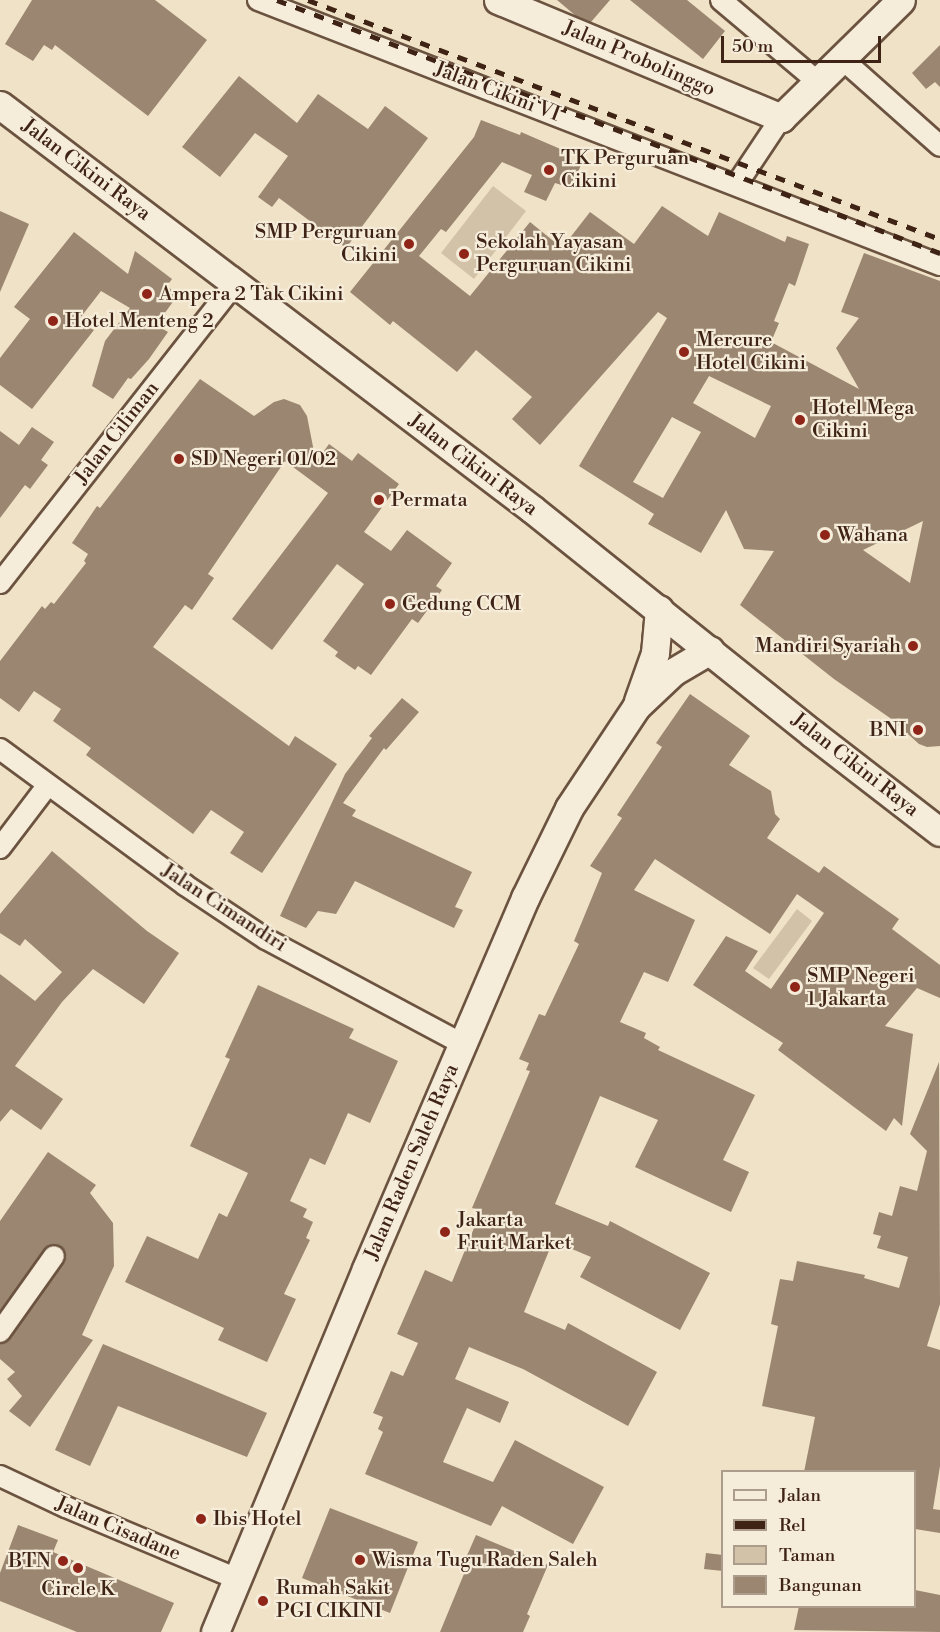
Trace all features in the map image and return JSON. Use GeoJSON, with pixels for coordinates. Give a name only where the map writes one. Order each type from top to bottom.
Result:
{"type":"FeatureCollection","features":[{"type":"Feature","properties":{"kind":"main road","name":"Jalan Probolinggo"},"geometry":{"type":"LineString","coordinates":[[498,0],[781,118]]}},
{"type":"Feature","properties":{"kind":"main road"},"geometry":{"type":"LineString","coordinates":[[781,118],[901,0]]}},
{"type":"Feature","properties":{"kind":"main road","name":"Jalan Cikini Raya"},"geometry":{"type":"LineString","coordinates":[[0,105],[659,609],[940,832]]}},
{"type":"Feature","properties":{"kind":"main road","name":"Jalan Raden Saleh Raya"},"geometry":{"type":"LineString","coordinates":[[215,1632],[525,898],[570,808],[636,707],[655,653],[659,609]]}},
{"type":"Feature","properties":{"kind":"main road","name":"Jalan Raden Saleh Raya"},"geometry":{"type":"LineString","coordinates":[[636,707],[679,668],[710,650]]}},
{"type":"Feature","properties":{"kind":"street","name":"Jalan Cikini VI"},"geometry":{"type":"LineString","coordinates":[[258,0],[940,264]]}},
{"type":"Feature","properties":{"kind":"street"},"geometry":{"type":"LineString","coordinates":[[721,0],[817,81]]}},
{"type":"Feature","properties":{"kind":"street"},"geometry":{"type":"LineString","coordinates":[[841,58],[940,146]]}},
{"type":"Feature","properties":{"kind":"street"},"geometry":{"type":"LineString","coordinates":[[737,184],[781,118]]}},
{"type":"Feature","properties":{"kind":"street","name":"Jalan Ciliman"},"geometry":{"type":"LineString","coordinates":[[0,583],[235,283]]}},
{"type":"Feature","properties":{"kind":"street","name":"Jalan Cimandiri"},"geometry":{"type":"LineString","coordinates":[[0,749],[47,786],[185,885],[266,939],[463,1044]]}},
{"type":"Feature","properties":{"kind":"street"},"geometry":{"type":"LineString","coordinates":[[0,848],[47,786]]}},
{"type":"Feature","properties":{"kind":"street"},"geometry":{"type":"LineString","coordinates":[[0,1332],[54,1256]]}},
{"type":"Feature","properties":{"kind":"street","name":"Jalan Cisadane"},"geometry":{"type":"LineString","coordinates":[[0,1476],[66,1507],[237,1579]]}},
{"type":"Feature","properties":{"kind":"green space"},"geometry":{"type":"Polygon","coordinates":[[[493,186],[526,211],[474,279],[441,253],[493,186]]]}},
{"type":"Feature","properties":{"kind":"green space"},"geometry":{"type":"Polygon","coordinates":[[[797,909],[812,921],[769,979],[753,968],[797,909]]]}},
{"type":"Feature","properties":{"kind":"building"},"geometry":{"type":"Polygon","coordinates":[[[32,0],[155,0],[207,40],[148,116],[55,45],[52,50],[44,45],[33,61],[5,44],[32,0]]]}},
{"type":"Feature","properties":{"kind":"building"},"geometry":{"type":"Polygon","coordinates":[[[557,0],[610,0],[591,22],[576,16],[557,0]]]}},
{"type":"Feature","properties":{"kind":"building"},"geometry":{"type":"Polygon","coordinates":[[[630,0],[687,0],[725,31],[703,59],[630,0]]]}},
{"type":"Feature","properties":{"kind":"building"},"geometry":{"type":"Polygon","coordinates":[[[940,45],[940,87],[935,82],[926,89],[912,73],[940,45]]]}},
{"type":"Feature","properties":{"kind":"building"},"geometry":{"type":"Polygon","coordinates":[[[239,76],[297,123],[318,94],[368,129],[385,106],[428,138],[346,248],[279,198],[272,207],[258,197],[288,156],[255,133],[220,177],[182,147],[239,76]]]}},
{"type":"Feature","properties":{"kind":"building"},"geometry":{"type":"Polygon","coordinates":[[[481,120],[520,135],[521,132],[572,154],[570,160],[581,165],[571,188],[555,183],[546,201],[524,192],[532,175],[502,162],[446,232],[441,229],[419,256],[470,296],[530,222],[562,248],[590,212],[634,244],[662,206],[708,236],[719,212],[785,242],[787,236],[809,244],[795,286],[789,283],[774,321],[779,323],[771,342],[859,389],[836,348],[859,318],[841,312],[864,253],[940,281],[940,746],[927,747],[919,744],[890,718],[834,679],[740,605],[774,551],[744,549],[726,510],[701,553],[648,524],[654,514],[579,466],[667,318],[658,312],[540,445],[512,419],[532,397],[476,350],[457,372],[393,321],[390,325],[350,292],[474,137],[481,120]],[[709,376],[693,403],[755,438],[771,406],[709,376]],[[672,417],[633,482],[663,498],[701,432],[672,417]],[[923,521],[863,550],[910,583],[923,521]]]}},
{"type":"Feature","properties":{"kind":"building"},"geometry":{"type":"Polygon","coordinates":[[[0,211],[29,224],[0,292],[0,211]]]}},
{"type":"Feature","properties":{"kind":"building","name":"Hotel Menteng 2"},"geometry":{"type":"Polygon","coordinates":[[[74,232],[128,274],[135,251],[172,279],[167,286],[178,295],[156,325],[168,332],[149,359],[131,379],[128,378],[113,399],[92,386],[105,341],[130,308],[101,291],[77,322],[94,330],[32,409],[0,385],[0,358],[30,319],[14,307],[74,232]]]}},
{"type":"Feature","properties":{"kind":"building"},"geometry":{"type":"Polygon","coordinates":[[[200,379],[254,416],[274,402],[284,399],[300,405],[307,416],[316,462],[329,444],[352,461],[358,453],[399,484],[364,532],[391,551],[407,530],[452,563],[436,586],[442,590],[418,623],[412,619],[371,675],[358,666],[355,670],[335,656],[338,652],[323,641],[364,584],[337,564],[272,650],[232,619],[328,493],[285,461],[208,574],[214,578],[192,610],[185,605],[153,647],[289,746],[295,736],[337,764],[262,873],[230,853],[244,832],[211,810],[193,834],[86,755],[91,748],[53,721],[61,709],[34,691],[19,712],[0,698],[0,661],[42,606],[45,609],[51,602],[54,604],[86,563],[84,561],[88,554],[72,543],[97,506],[100,508],[200,379]]]}},
{"type":"Feature","properties":{"kind":"building"},"geometry":{"type":"Polygon","coordinates":[[[32,427],[54,442],[41,460],[48,465],[30,489],[25,485],[0,518],[0,431],[19,445],[32,427]]]}},
{"type":"Feature","properties":{"kind":"building"},"geometry":{"type":"Polygon","coordinates":[[[690,694],[750,736],[729,765],[771,791],[775,814],[780,819],[767,838],[819,873],[824,866],[899,919],[892,929],[940,965],[940,998],[917,988],[885,1026],[913,1034],[902,1126],[894,1118],[886,1131],[778,1050],[783,1043],[693,985],[726,936],[758,951],[745,971],[771,989],[824,913],[797,894],[770,934],[655,859],[634,890],[695,920],[668,982],[644,972],[620,1022],[646,1033],[644,1038],[660,1047],[658,1050],[755,1095],[723,1160],[749,1172],[731,1212],[635,1167],[658,1120],[600,1096],[555,1204],[608,1226],[610,1221],[710,1273],[680,1330],[580,1277],[591,1257],[553,1241],[524,1312],[565,1330],[568,1323],[657,1372],[628,1426],[523,1369],[469,1347],[455,1379],[509,1402],[500,1423],[467,1408],[443,1462],[493,1482],[515,1440],[604,1487],[573,1544],[502,1506],[491,1526],[365,1474],[383,1432],[378,1429],[383,1417],[373,1413],[391,1371],[403,1376],[418,1343],[397,1334],[425,1270],[452,1282],[481,1211],[472,1208],[530,1071],[526,1070],[529,1063],[519,1059],[539,1014],[545,1016],[579,944],[574,941],[602,873],[590,866],[622,818],[617,815],[662,747],[656,743],[690,694]]]}},
{"type":"Feature","properties":{"kind":"building"},"geometry":{"type":"Polygon","coordinates":[[[402,698],[419,712],[386,750],[384,748],[343,803],[356,810],[352,816],[472,872],[455,907],[463,910],[454,928],[355,881],[336,914],[318,911],[306,928],[280,916],[345,774],[372,738],[369,736],[402,698]]]}},
{"type":"Feature","properties":{"kind":"building"},"geometry":{"type":"Polygon","coordinates":[[[52,851],[147,931],[179,953],[144,1004],[93,969],[62,1002],[15,1066],[63,1099],[41,1130],[11,1109],[0,1122],[0,974],[35,1001],[62,972],[25,939],[20,946],[0,933],[0,914],[52,851]]]}},
{"type":"Feature","properties":{"kind":"building"},"geometry":{"type":"Polygon","coordinates":[[[258,985],[354,1029],[349,1038],[398,1061],[370,1123],[348,1113],[325,1165],[310,1158],[290,1201],[307,1209],[303,1217],[313,1222],[306,1238],[310,1240],[284,1294],[296,1299],[267,1362],[218,1340],[224,1328],[125,1282],[147,1236],[198,1259],[219,1213],[227,1217],[248,1173],[190,1146],[230,1059],[225,1057],[258,985]]]}},
{"type":"Feature","properties":{"kind":"building"},"geometry":{"type":"Polygon","coordinates":[[[939,1062],[940,1304],[927,1346],[940,1350],[940,1466],[933,1509],[940,1510],[940,1533],[916,1529],[916,1470],[804,1470],[815,1417],[762,1406],[778,1326],[771,1324],[780,1279],[793,1281],[797,1261],[865,1275],[864,1278],[899,1288],[908,1257],[877,1248],[881,1236],[873,1234],[879,1212],[892,1216],[900,1186],[917,1191],[927,1151],[910,1134],[939,1062]]]}},
{"type":"Feature","properties":{"kind":"building"},"geometry":{"type":"Polygon","coordinates":[[[48,1152],[96,1185],[90,1193],[113,1223],[114,1266],[82,1335],[93,1340],[30,1427],[9,1411],[22,1396],[7,1379],[15,1372],[0,1359],[0,1344],[10,1339],[66,1257],[60,1246],[50,1245],[45,1249],[0,1311],[0,1221],[48,1152]]]}},
{"type":"Feature","properties":{"kind":"building"},"geometry":{"type":"Polygon","coordinates":[[[103,1344],[267,1413],[247,1457],[118,1406],[90,1466],[55,1450],[103,1344]]]}},
{"type":"Feature","properties":{"kind":"building","name":"Wisma Tugu Raden Saleh"},"geometry":{"type":"Polygon","coordinates":[[[330,1508],[418,1542],[390,1613],[302,1578],[330,1508]]]}},
{"type":"Feature","properties":{"kind":"building"},"geometry":{"type":"Polygon","coordinates":[[[18,1525],[58,1540],[53,1552],[174,1603],[161,1632],[77,1632],[0,1601],[0,1573],[18,1525]]]}},
{"type":"Feature","properties":{"kind":"building"},"geometry":{"type":"Polygon","coordinates":[[[476,1535],[548,1565],[527,1614],[530,1616],[523,1632],[440,1632],[466,1569],[462,1567],[476,1535]]]}},
{"type":"Feature","properties":{"kind":"building"},"geometry":{"type":"Polygon","coordinates":[[[706,1553],[721,1555],[721,1571],[704,1569],[706,1553]]]}},
{"type":"Feature","properties":{"kind":"building"},"geometry":{"type":"Polygon","coordinates":[[[916,1590],[940,1595],[940,1632],[794,1630],[799,1608],[916,1608],[916,1590]]]}},
{"type":"Feature","properties":{"kind":"railway"},"geometry":{"type":"LineString","coordinates":[[277,0],[940,253]]}},
{"type":"Feature","properties":{"kind":"railway"},"geometry":{"type":"LineString","coordinates":[[308,0],[940,239]]}},
{"type":"Feature","properties":{"kind":"place","name":"TK Perguruan Cikini"},"geometry":{"type":"Point","coordinates":[549,170]}},
{"type":"Feature","properties":{"kind":"place","name":"SMP Perguruan Cikini"},"geometry":{"type":"Point","coordinates":[409,244]}},
{"type":"Feature","properties":{"kind":"place","name":"Sekolah Yayasan Perguruan Cikini"},"geometry":{"type":"Point","coordinates":[464,254]}},
{"type":"Feature","properties":{"kind":"place","name":"Ampera 2 Tak Cikini"},"geometry":{"type":"Point","coordinates":[147,294]}},
{"type":"Feature","properties":{"kind":"place","name":"Hotel Menteng 2"},"geometry":{"type":"Point","coordinates":[53,321]}},
{"type":"Feature","properties":{"kind":"place","name":"Mercure Hotel Cikini"},"geometry":{"type":"Point","coordinates":[684,352]}},
{"type":"Feature","properties":{"kind":"place","name":"Hotel Mega Cikini"},"geometry":{"type":"Point","coordinates":[800,420]}},
{"type":"Feature","properties":{"kind":"place","name":"SD Negeri 01/02"},"geometry":{"type":"Point","coordinates":[179,459]}},
{"type":"Feature","properties":{"kind":"place","name":"Permata"},"geometry":{"type":"Point","coordinates":[379,500]}},
{"type":"Feature","properties":{"kind":"place","name":"Wahana"},"geometry":{"type":"Point","coordinates":[825,535]}},
{"type":"Feature","properties":{"kind":"place","name":"Gedung CCM"},"geometry":{"type":"Point","coordinates":[390,604]}},
{"type":"Feature","properties":{"kind":"place","name":"Mandiri Syariah"},"geometry":{"type":"Point","coordinates":[913,646]}},
{"type":"Feature","properties":{"kind":"place","name":"BNI"},"geometry":{"type":"Point","coordinates":[918,730]}},
{"type":"Feature","properties":{"kind":"place","name":"SMP Negeri 1 Jakarta"},"geometry":{"type":"Point","coordinates":[795,987]}},
{"type":"Feature","properties":{"kind":"place","name":"Jakarta Fruit Market"},"geometry":{"type":"Point","coordinates":[445,1232]}},
{"type":"Feature","properties":{"kind":"place","name":"Ibis Hotel"},"geometry":{"type":"Point","coordinates":[201,1519]}},
{"type":"Feature","properties":{"kind":"place","name":"Wisma Tugu Raden Saleh"},"geometry":{"type":"Point","coordinates":[360,1560]}},
{"type":"Feature","properties":{"kind":"place","name":"BTN"},"geometry":{"type":"Point","coordinates":[63,1561]}},
{"type":"Feature","properties":{"kind":"place","name":"Circle K"},"geometry":{"type":"Point","coordinates":[78,1568]}},
{"type":"Feature","properties":{"kind":"place","name":"Rumah Sakit PGI CIKINI"},"geometry":{"type":"Point","coordinates":[263,1601]}}]}
